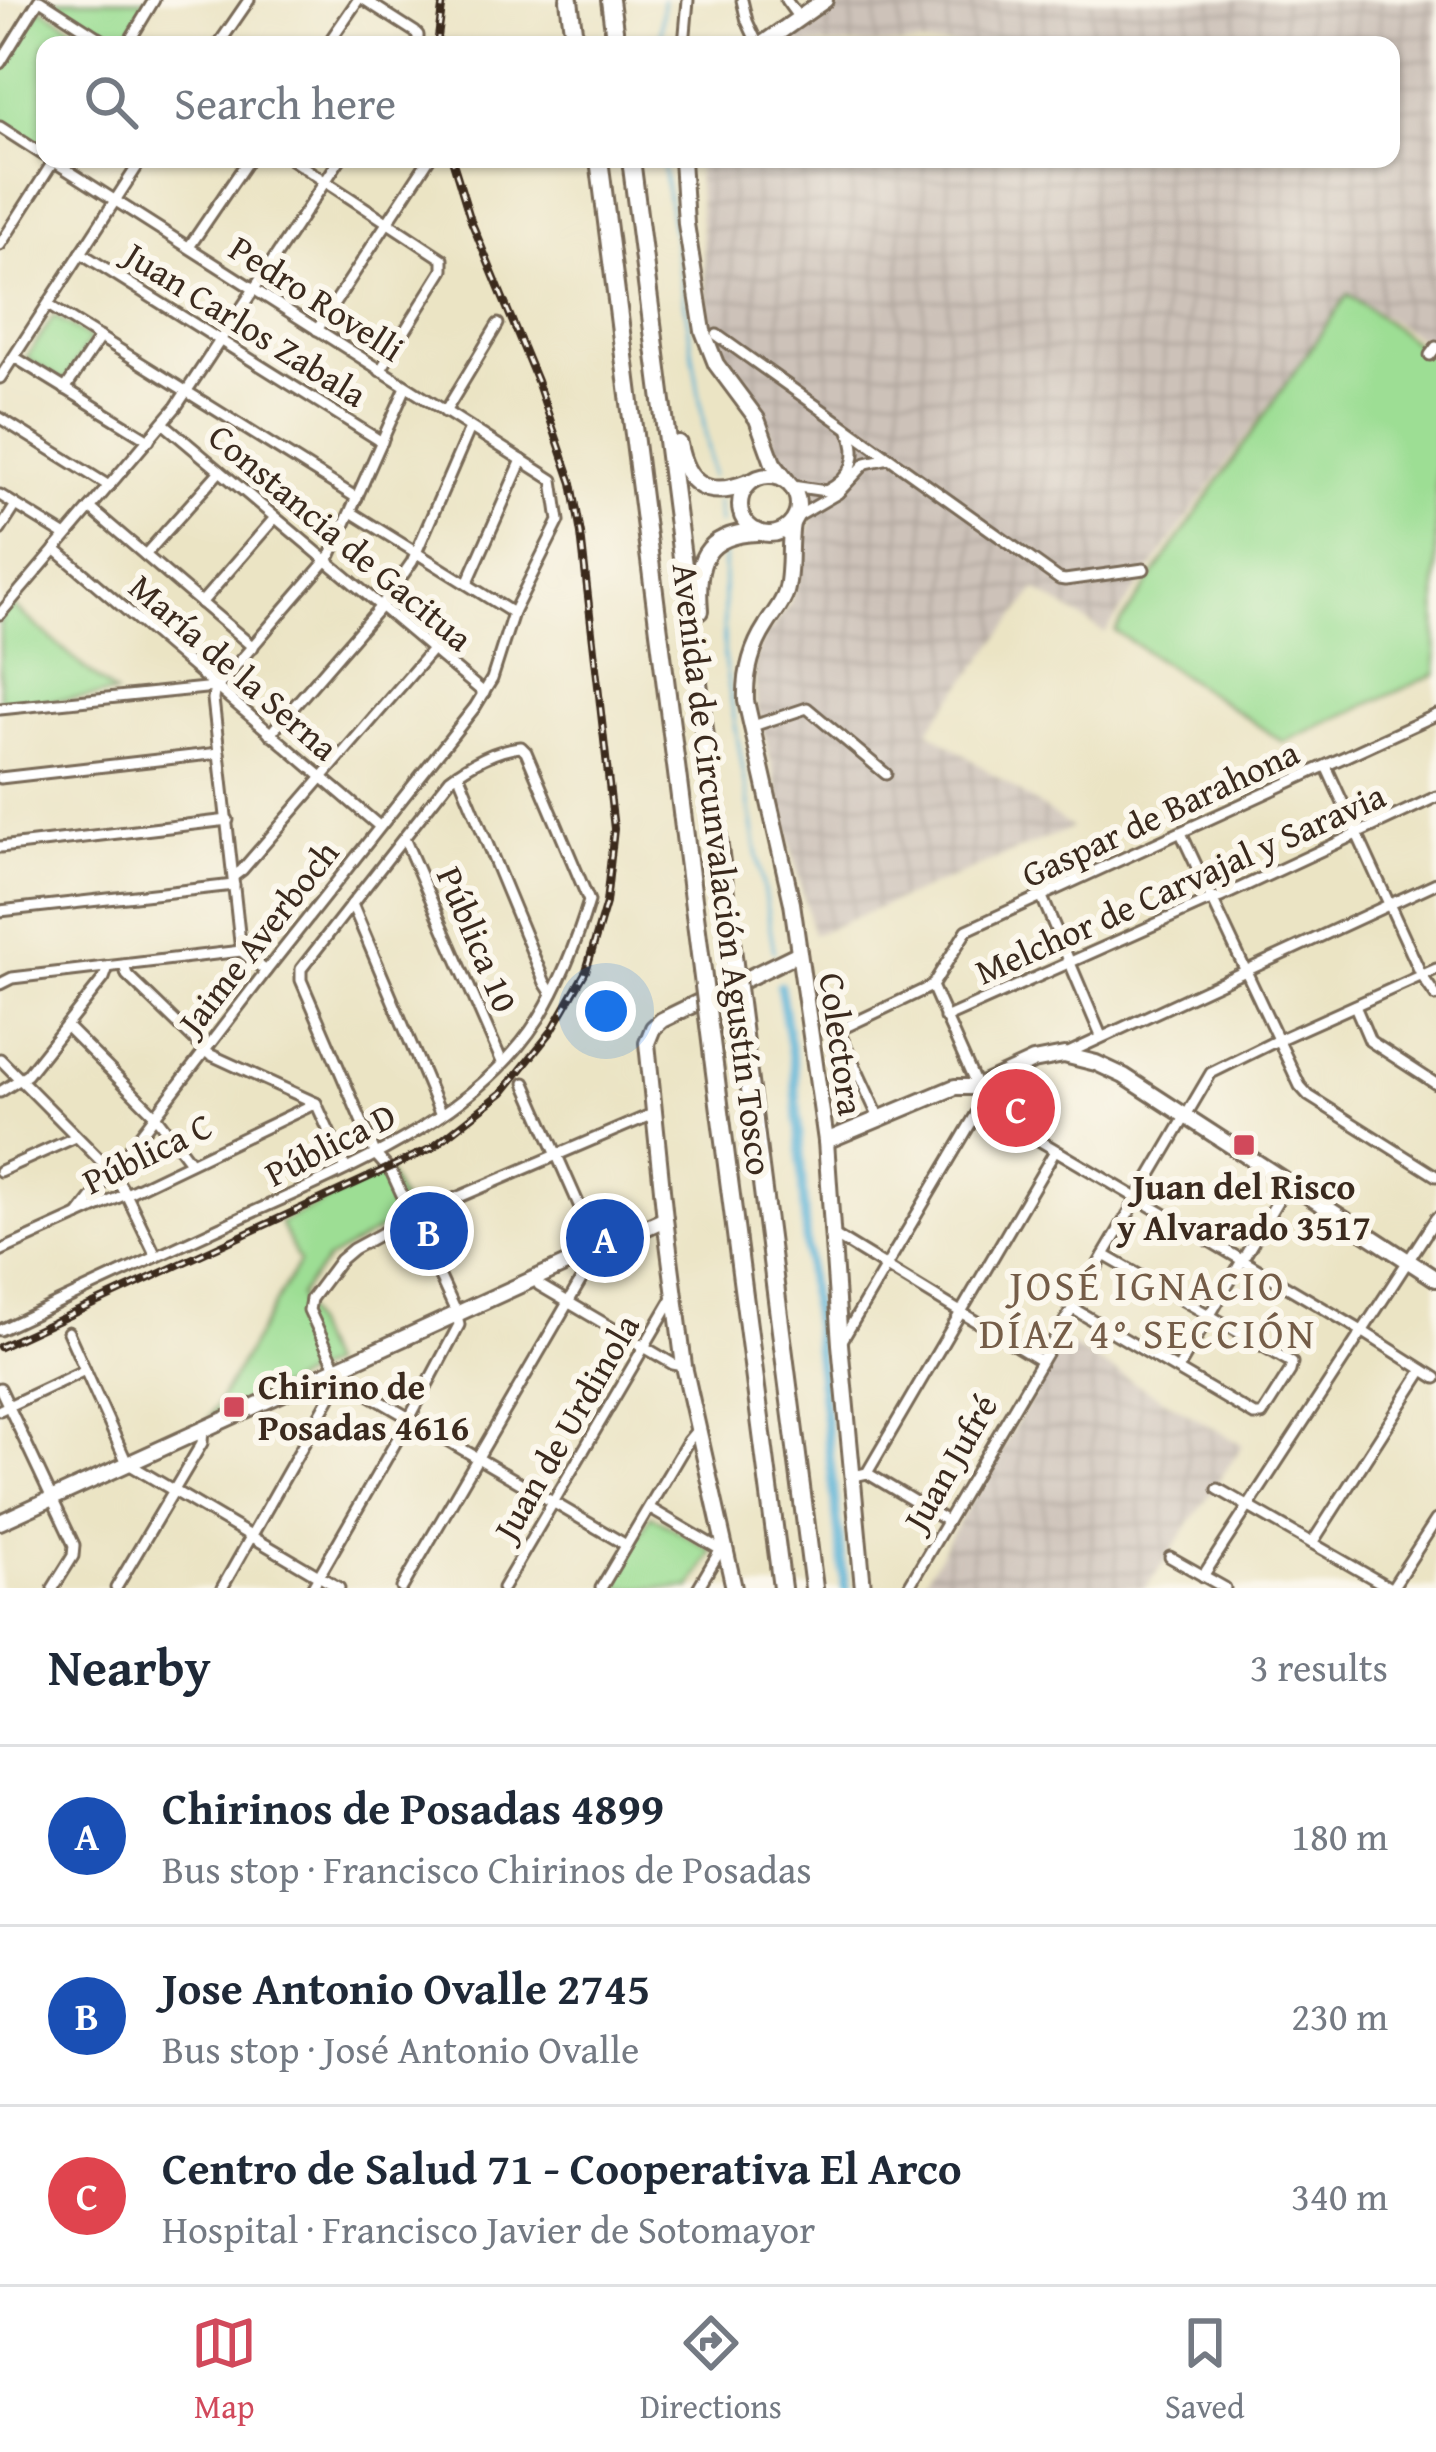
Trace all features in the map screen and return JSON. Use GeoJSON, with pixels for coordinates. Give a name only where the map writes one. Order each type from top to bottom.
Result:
{"type":"FeatureCollection","features":[{"type":"Feature","properties":{"kind":"highway"},"geometry":{"type":"LineString","coordinates":[[574,0],[578,36]]}},
{"type":"Feature","properties":{"kind":"highway"},"geometry":{"type":"LineString","coordinates":[[615,0],[618,36]]}},
{"type":"Feature","properties":{"kind":"highway","name":"Avenida de Circunvalación Agustín Tosco"},"geometry":{"type":"LineString","coordinates":[[600,168],[782,1588]]}},
{"type":"Feature","properties":{"kind":"highway","name":"Avenida de Circunvalación Agustín Tosco"},"geometry":{"type":"LineString","coordinates":[[634,168],[814,1588]]}},
{"type":"Feature","properties":{"kind":"highway"},"geometry":{"type":"LineString","coordinates":[[636,168],[645,197],[682,464],[693,480],[708,489],[730,490],[750,482]]}},
{"type":"Feature","properties":{"kind":"highway"},"geometry":{"type":"LineString","coordinates":[[706,743],[708,688],[699,572],[716,541],[729,534],[758,532]]}},
{"type":"Feature","properties":{"kind":"main road"},"geometry":{"type":"LineString","coordinates":[[773,36],[825,0]]}},
{"type":"Feature","properties":{"kind":"main road"},"geometry":{"type":"LineString","coordinates":[[683,168],[703,331],[716,364],[757,419],[773,463],[798,501],[785,596],[756,642],[747,668],[746,700],[799,952]]}},
{"type":"Feature","properties":{"kind":"main road"},"geometry":{"type":"LineString","coordinates":[[764,437],[740,509],[745,522],[777,550],[788,571]]}},
{"type":"Feature","properties":{"kind":"main road"},"geometry":{"type":"LineString","coordinates":[[750,482],[767,475],[789,484]]}},
{"type":"Feature","properties":{"kind":"main road"},"geometry":{"type":"LineString","coordinates":[[758,532],[775,534],[794,520]]}},
{"type":"Feature","properties":{"kind":"main road","name":"Colectora"},"geometry":{"type":"LineString","coordinates":[[734,1588],[684,1366],[647,1043],[662,1020],[799,952],[826,1141],[840,1344],[861,1475],[863,1588]]}},
{"type":"Feature","properties":{"kind":"main road"},"geometry":{"type":"LineString","coordinates":[[826,1141],[955,1087],[977,1087],[1033,1061],[1064,1055],[1124,1076],[1436,1279]]}},
{"type":"Feature","properties":{"kind":"main road"},"geometry":{"type":"LineString","coordinates":[[0,1522],[339,1373],[665,1219]]}},
{"type":"Feature","properties":{"kind":"street"},"geometry":{"type":"LineString","coordinates":[[0,63],[40,0],[96,36]]}},
{"type":"Feature","properties":{"kind":"street"},"geometry":{"type":"LineString","coordinates":[[132,36],[154,0]]}},
{"type":"Feature","properties":{"kind":"street"},"geometry":{"type":"LineString","coordinates":[[224,36],[249,0]]}},
{"type":"Feature","properties":{"kind":"street"},"geometry":{"type":"LineString","coordinates":[[334,36],[362,0],[416,36]]}},
{"type":"Feature","properties":{"kind":"street"},"geometry":{"type":"LineString","coordinates":[[686,36],[688,0]]}},
{"type":"Feature","properties":{"kind":"street"},"geometry":{"type":"LineString","coordinates":[[742,0],[754,36]]}},
{"type":"Feature","properties":{"kind":"street"},"geometry":{"type":"LineString","coordinates":[[786,0],[800,18]]}},
{"type":"Feature","properties":{"kind":"street","name":"Pedro Rovelli"},"geometry":{"type":"LineString","coordinates":[[0,127],[36,150]]}},
{"type":"Feature","properties":{"kind":"street"},"geometry":{"type":"LineString","coordinates":[[0,244],[46,168]]}},
{"type":"Feature","properties":{"kind":"street","name":"Pedro Rovelli"},"geometry":{"type":"LineString","coordinates":[[65,168],[554,482]]}},
{"type":"Feature","properties":{"kind":"street"},"geometry":{"type":"LineString","coordinates":[[0,378],[136,168]]}},
{"type":"Feature","properties":{"kind":"street"},"geometry":{"type":"LineString","coordinates":[[189,248],[243,168]]}},
{"type":"Feature","properties":{"kind":"street"},"geometry":{"type":"LineString","coordinates":[[305,168],[440,256],[444,266],[380,370]]}},
{"type":"Feature","properties":{"kind":"street"},"geometry":{"type":"LineString","coordinates":[[0,614],[164,423],[334,168]]}},
{"type":"Feature","properties":{"kind":"street"},"geometry":{"type":"LineString","coordinates":[[317,330],[423,168]]}},
{"type":"Feature","properties":{"kind":"street","name":"Juan Carlos Zabala"},"geometry":{"type":"LineString","coordinates":[[81,253],[382,442]]}},
{"type":"Feature","properties":{"kind":"street"},"geometry":{"type":"LineString","coordinates":[[48,304],[357,498]]}},
{"type":"Feature","properties":{"kind":"street"},"geometry":{"type":"LineString","coordinates":[[445,412],[498,324]]}},
{"type":"Feature","properties":{"kind":"street"},"geometry":{"type":"LineString","coordinates":[[717,335],[1059,579],[1144,569]]}},
{"type":"Feature","properties":{"kind":"street"},"geometry":{"type":"LineString","coordinates":[[65,389],[100,337]]}},
{"type":"Feature","properties":{"kind":"street","name":"Constancia de Gacitua"},"geometry":{"type":"LineString","coordinates":[[14,357],[149,440]]}},
{"type":"Feature","properties":{"kind":"street"},"geometry":{"type":"LineString","coordinates":[[242,951],[215,687],[326,562],[406,387]]}},
{"type":"Feature","properties":{"kind":"street"},"geometry":{"type":"LineString","coordinates":[[0,418],[109,486]]}},
{"type":"Feature","properties":{"kind":"street","name":"Constancia de Gacitua"},"geometry":{"type":"LineString","coordinates":[[164,423],[484,693]]}},
{"type":"Feature","properties":{"kind":"street"},"geometry":{"type":"LineString","coordinates":[[270,734],[381,606],[416,553],[470,428]]}},
{"type":"Feature","properties":{"kind":"street"},"geometry":{"type":"LineString","coordinates":[[789,484],[819,492],[843,480],[855,454],[849,430]]}},
{"type":"Feature","properties":{"kind":"street"},"geometry":{"type":"LineString","coordinates":[[794,520],[838,494],[866,463],[889,458]]}},
{"type":"Feature","properties":{"kind":"street"},"geometry":{"type":"LineString","coordinates":[[467,584],[522,460]]}},
{"type":"Feature","properties":{"kind":"street"},"geometry":{"type":"LineString","coordinates":[[145,555],[220,471]]}},
{"type":"Feature","properties":{"kind":"street","name":"Jaime Averboch"},"geometry":{"type":"LineString","coordinates":[[78,1216],[484,693],[513,613],[559,520],[554,482]]}},
{"type":"Feature","properties":{"kind":"street"},"geometry":{"type":"LineString","coordinates":[[0,495],[66,536]]}},
{"type":"Feature","properties":{"kind":"street"},"geometry":{"type":"LineString","coordinates":[[0,530],[16,505]]}},
{"type":"Feature","properties":{"kind":"street"},"geometry":{"type":"LineString","coordinates":[[90,508],[253,647]]}},
{"type":"Feature","properties":{"kind":"street"},"geometry":{"type":"LineString","coordinates":[[350,512],[513,613]]}},
{"type":"Feature","properties":{"kind":"street"},"geometry":{"type":"LineString","coordinates":[[201,603],[274,518]]}},
{"type":"Feature","properties":{"kind":"street","name":"María de la Serna"},"geometry":{"type":"LineString","coordinates":[[55,548],[379,826]]}},
{"type":"Feature","properties":{"kind":"street"},"geometry":{"type":"LineString","coordinates":[[0,911],[234,880],[432,650]]}},
{"type":"Feature","properties":{"kind":"street"},"geometry":{"type":"LineString","coordinates":[[0,709],[215,687]]}},
{"type":"Feature","properties":{"kind":"street"},"geometry":{"type":"LineString","coordinates":[[750,727],[807,708],[886,774]]}},
{"type":"Feature","properties":{"kind":"street","name":"Gaspar de Barahona"},"geometry":{"type":"LineString","coordinates":[[932,986],[967,930],[1436,715]]}},
{"type":"Feature","properties":{"kind":"street","name":"Pública D"},"geometry":{"type":"LineString","coordinates":[[0,1330],[376,1155],[441,1115],[528,1033],[552,994],[589,901],[526,752],[517,746],[458,772]]}},
{"type":"Feature","properties":{"kind":"street"},"geometry":{"type":"LineString","coordinates":[[0,778],[219,753]]}},
{"type":"Feature","properties":{"kind":"street"},"geometry":{"type":"LineString","coordinates":[[1326,766],[1422,976],[1436,995]]}},
{"type":"Feature","properties":{"kind":"street"},"geometry":{"type":"LineString","coordinates":[[312,1588],[458,1332],[457,1314],[392,1173],[376,1155],[301,980],[301,969],[458,772],[552,994]]}},
{"type":"Feature","properties":{"kind":"street","name":"Melchor de Carvajal y Saravia"},"geometry":{"type":"LineString","coordinates":[[945,1018],[1436,797]]}},
{"type":"Feature","properties":{"kind":"street"},"geometry":{"type":"LineString","coordinates":[[0,847],[228,820]]}},
{"type":"Feature","properties":{"kind":"street"},"geometry":{"type":"LineString","coordinates":[[1181,833],[1300,1086],[1436,1176]]}},
{"type":"Feature","properties":{"kind":"street","name":"Pública 10"},"geometry":{"type":"LineString","coordinates":[[404,838],[502,1062]]}},
{"type":"Feature","properties":{"kind":"street"},"geometry":{"type":"LineString","coordinates":[[1064,1055],[1436,883]]}},
{"type":"Feature","properties":{"kind":"street"},"geometry":{"type":"LineString","coordinates":[[1042,898],[1101,1036]]}},
{"type":"Feature","properties":{"kind":"street"},"geometry":{"type":"LineString","coordinates":[[352,904],[441,1115]]}},
{"type":"Feature","properties":{"kind":"street"},"geometry":{"type":"LineString","coordinates":[[1,981],[242,951],[266,970]]}},
{"type":"Feature","properties":{"kind":"street"},"geometry":{"type":"LineString","coordinates":[[124,965],[127,975],[204,1050],[316,1103],[346,1169]]}},
{"type":"Feature","properties":{"kind":"street"},"geometry":{"type":"LineString","coordinates":[[0,1092],[21,1081],[67,1027],[108,967]]}},
{"type":"Feature","properties":{"kind":"street","name":"Juan Jufré"},"geometry":{"type":"LineString","coordinates":[[908,1588],[1211,1072],[1436,969]]}},
{"type":"Feature","properties":{"kind":"street"},"geometry":{"type":"LineString","coordinates":[[816,982],[880,1120]]}},
{"type":"Feature","properties":{"kind":"street"},"geometry":{"type":"LineString","coordinates":[[840,1344],[981,1106],[932,986]]}},
{"type":"Feature","properties":{"kind":"street","name":"Melchor de Carvajal y Saravia"},"geometry":{"type":"LineString","coordinates":[[839,1030],[932,986]]}},
{"type":"Feature","properties":{"kind":"street"},"geometry":{"type":"LineString","coordinates":[[1355,1006],[1370,1041],[1436,1084]]}},
{"type":"Feature","properties":{"kind":"street"},"geometry":{"type":"LineString","coordinates":[[67,1027],[154,1114],[190,1162]]}},
{"type":"Feature","properties":{"kind":"street"},"geometry":{"type":"LineString","coordinates":[[0,1059],[111,1171],[156,1256]]}},
{"type":"Feature","properties":{"kind":"street"},"geometry":{"type":"LineString","coordinates":[[525,1083],[598,1248]]}},
{"type":"Feature","properties":{"kind":"street","name":"Pública C"},"geometry":{"type":"LineString","coordinates":[[0,1250],[316,1103]]}},
{"type":"Feature","properties":{"kind":"street"},"geometry":{"type":"LineString","coordinates":[[981,1106],[1436,1378]]}},
{"type":"Feature","properties":{"kind":"street"},"geometry":{"type":"LineString","coordinates":[[626,1545],[339,1373],[309,1310],[311,1299],[348,1253],[412,1217],[655,1113]]}},
{"type":"Feature","properties":{"kind":"street"},"geometry":{"type":"LineString","coordinates":[[0,1171],[76,1137]]}},
{"type":"Feature","properties":{"kind":"street"},"geometry":{"type":"LineString","coordinates":[[947,1521],[861,1475],[1055,1151]]}},
{"type":"Feature","properties":{"kind":"street"},"geometry":{"type":"LineString","coordinates":[[1178,1369],[1288,1183]]}},
{"type":"Feature","properties":{"kind":"street"},"geometry":{"type":"LineString","coordinates":[[1203,1576],[1436,1218]]}},
{"type":"Feature","properties":{"kind":"street"},"geometry":{"type":"LineString","coordinates":[[834,1235],[1041,1361]]}},
{"type":"Feature","properties":{"kind":"street"},"geometry":{"type":"LineString","coordinates":[[402,1588],[569,1302],[586,1270],[583,1255]]}},
{"type":"Feature","properties":{"kind":"street"},"geometry":{"type":"LineString","coordinates":[[1072,1309],[1259,1416],[1290,1371],[1289,1361],[1104,1255]]}},
{"type":"Feature","properties":{"kind":"street"},"geometry":{"type":"LineString","coordinates":[[535,1278],[539,1285],[673,1364],[684,1366]]}},
{"type":"Feature","properties":{"kind":"street","name":"Juan de Urdinola"},"geometry":{"type":"LineString","coordinates":[[503,1588],[675,1294]]}},
{"type":"Feature","properties":{"kind":"street"},"geometry":{"type":"LineString","coordinates":[[68,1332],[127,1463],[339,1588]]}},
{"type":"Feature","properties":{"kind":"street"},"geometry":{"type":"LineString","coordinates":[[4,1408],[85,1370]]}},
{"type":"Feature","properties":{"kind":"street"},"geometry":{"type":"LineString","coordinates":[[1312,1543],[1423,1370]]}},
{"type":"Feature","properties":{"kind":"street"},"geometry":{"type":"LineString","coordinates":[[222,1588],[339,1373]]}},
{"type":"Feature","properties":{"kind":"street"},"geometry":{"type":"LineString","coordinates":[[0,1388],[4,1408],[75,1551],[53,1588]]}},
{"type":"Feature","properties":{"kind":"street"},"geometry":{"type":"LineString","coordinates":[[604,1587],[699,1428]]}},
{"type":"Feature","properties":{"kind":"street"},"geometry":{"type":"LineString","coordinates":[[116,1588],[202,1443],[203,1429]]}},
{"type":"Feature","properties":{"kind":"street"},"geometry":{"type":"LineString","coordinates":[[1218,1489],[1391,1588],[1436,1520]]}},
{"type":"Feature","properties":{"kind":"street"},"geometry":{"type":"LineString","coordinates":[[649,1508],[723,1549],[698,1588]]}},
{"type":"Feature","properties":{"kind":"street"},"geometry":{"type":"LineString","coordinates":[[1170,1557],[1225,1588]]}},
{"type":"Feature","properties":{"kind":"shaded area"},"geometry":{"type":"Polygon","coordinates":[[[849,0],[1436,0],[1436,348],[1348,295],[1105,633],[1036,590],[928,730],[1072,828],[813,935],[757,706],[754,660],[763,638],[789,606],[796,564],[817,505],[813,484],[779,463],[767,425],[714,343],[698,168],[1400,168],[1400,36],[799,36],[849,0]]]}},
{"type":"Feature","properties":{"kind":"shaded area"},"geometry":{"type":"Polygon","coordinates":[[[1064,1342],[1243,1445],[1146,1588],[920,1588],[1064,1342]]]}},
{"type":"Feature","properties":{"kind":"green space"},"geometry":{"type":"Polygon","coordinates":[[[49,0],[150,0],[127,36],[103,36],[49,0]]]}},
{"type":"Feature","properties":{"kind":"green space"},"geometry":{"type":"Polygon","coordinates":[[[40,8],[89,36],[36,36],[36,147],[0,124],[0,71],[40,8]]]}},
{"type":"Feature","properties":{"kind":"green space"},"geometry":{"type":"Polygon","coordinates":[[[1348,294],[1436,358],[1436,674],[1283,742],[1115,631],[1348,294]]]}},
{"type":"Feature","properties":{"kind":"green space"},"geometry":{"type":"Polygon","coordinates":[[[54,316],[91,339],[64,381],[26,358],[54,316]]]}},
{"type":"Feature","properties":{"kind":"green space"},"geometry":{"type":"Polygon","coordinates":[[[10,603],[115,694],[0,706],[0,615],[10,603]]]}},
{"type":"Feature","properties":{"kind":"green space"},"geometry":{"type":"Polygon","coordinates":[[[388,1171],[407,1214],[327,1260],[299,1295],[328,1365],[208,1420],[299,1262],[280,1223],[388,1171]]]}},
{"type":"Feature","properties":{"kind":"green space"},"geometry":{"type":"Polygon","coordinates":[[[651,1515],[712,1551],[691,1588],[622,1588],[611,1581],[651,1515]]]}},
{"type":"Feature","properties":{"kind":"waterway"},"geometry":{"type":"LineString","coordinates":[[661,36],[663,0]]}},
{"type":"Feature","properties":{"kind":"waterway"},"geometry":{"type":"LineString","coordinates":[[663,168],[712,476]]}},
{"type":"Feature","properties":{"kind":"waterway"},"geometry":{"type":"LineString","coordinates":[[717,501],[720,523]]}},
{"type":"Feature","properties":{"kind":"waterway"},"geometry":{"type":"LineString","coordinates":[[724,552],[724,659],[774,951]]}},
{"type":"Feature","properties":{"kind":"waterway"},"geometry":{"type":"LineString","coordinates":[[780,986],[795,1075],[808,1271],[845,1588]]}},
{"type":"Feature","properties":{"kind":"railway"},"geometry":{"type":"LineString","coordinates":[[438,36],[443,0]]}},
{"type":"Feature","properties":{"kind":"railway"},"geometry":{"type":"LineString","coordinates":[[0,1347],[432,1148],[503,1092],[551,1032],[586,971],[606,903],[614,829],[581,534],[572,483],[537,381],[471,221],[455,168]]}},
{"type":"Feature","properties":{"kind":"place","name":"Centro de Salud 71 - Cooperativa El Arco"},"geometry":{"type":"Point","coordinates":[1016,1108]}},
{"type":"Feature","properties":{"kind":"place","name":"Juan del Risco y Alvarado 3517"},"geometry":{"type":"Point","coordinates":[1244,1145]}},
{"type":"Feature","properties":{"kind":"place","name":"Jose Antonio Ovalle 2745"},"geometry":{"type":"Point","coordinates":[429,1231]}},
{"type":"Feature","properties":{"kind":"place","name":"Chirinos de Posadas 4899"},"geometry":{"type":"Point","coordinates":[605,1238]}},
{"type":"Feature","properties":{"kind":"place","name":"Chirino de Posadas 4616"},"geometry":{"type":"Point","coordinates":[234,1407]}},
{"type":"Feature","properties":{"kind":"district","name":"JOSÉ IGNACIO DÍAZ 4° SECCIÓN"},"geometry":{"type":"Point","coordinates":[1148,1309]}}]}
